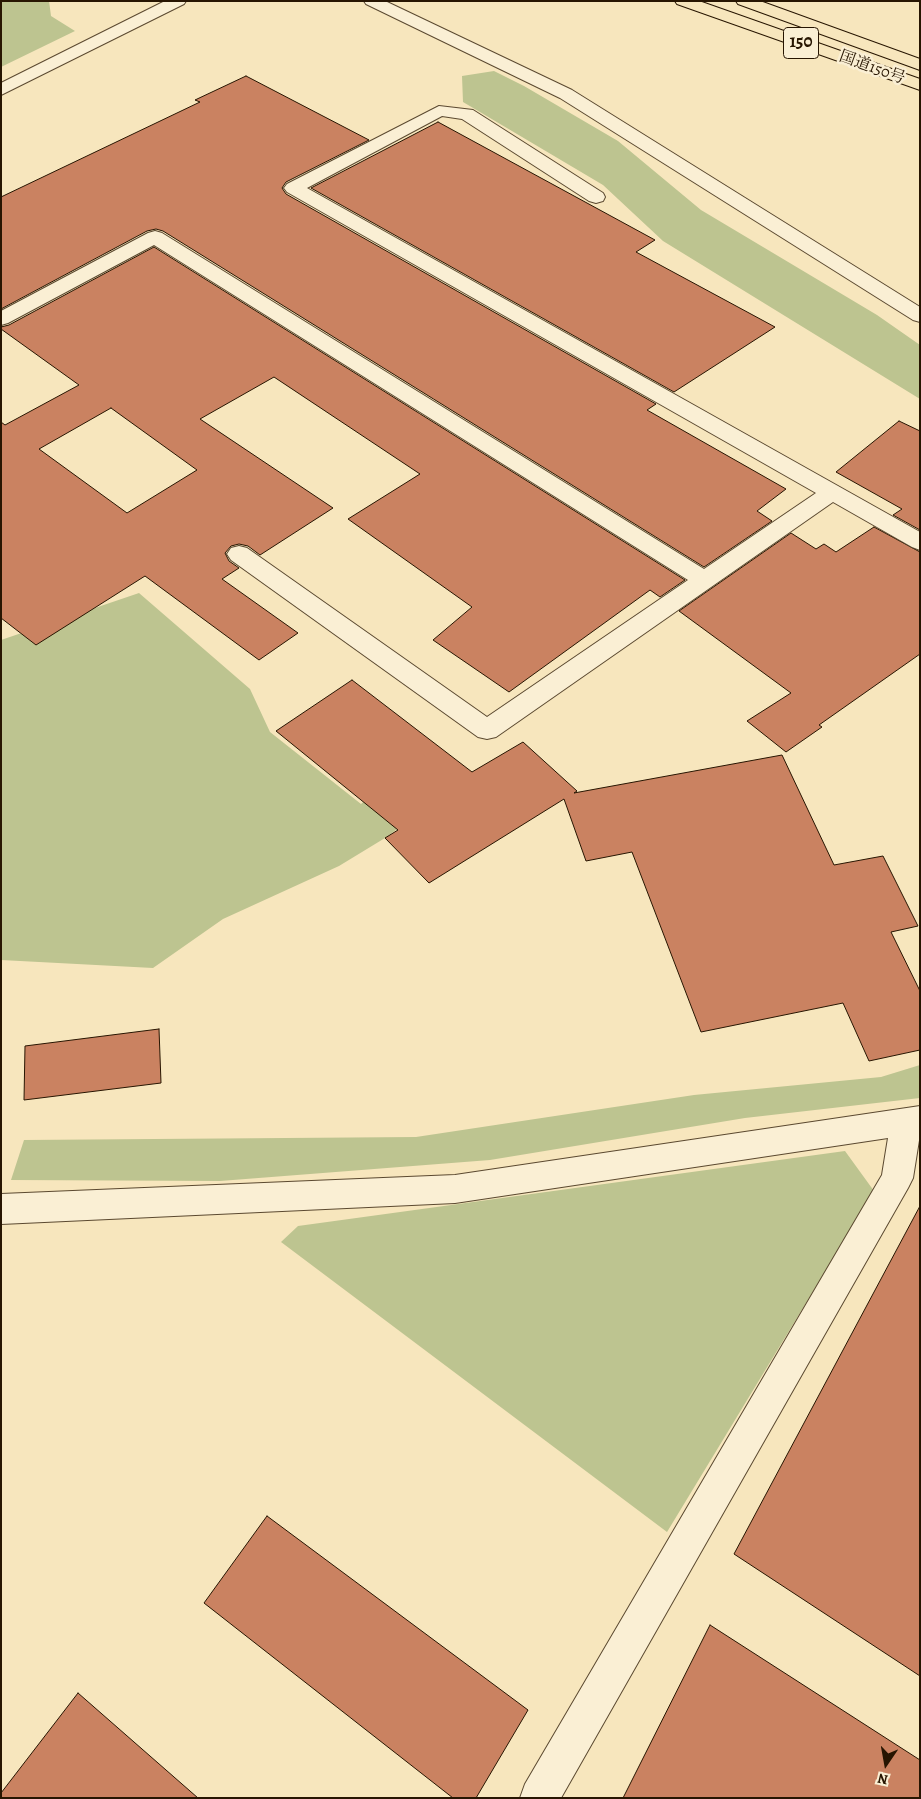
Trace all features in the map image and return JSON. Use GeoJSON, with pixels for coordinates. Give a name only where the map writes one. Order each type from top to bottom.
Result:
{"type":"FeatureCollection","features":[{"type":"Feature","properties":{"kind":"highway","name":"国道150号"},"geometry":{"type":"LineString","coordinates":[[682,1],[920,86]]}},
{"type":"Feature","properties":{"kind":"highway","name":"国道150号"},"geometry":{"type":"LineString","coordinates":[[744,1],[920,64]]}},
{"type":"Feature","properties":{"kind":"street"},"geometry":{"type":"LineString","coordinates":[[1,90],[178,1]]}},
{"type":"Feature","properties":{"kind":"street"},"geometry":{"type":"LineString","coordinates":[[372,1],[475,48],[566,94],[920,316]]}},
{"type":"Feature","properties":{"kind":"street"},"geometry":{"type":"LineString","coordinates":[[596,197],[467,114],[439,111],[293,188],[920,542]]}},
{"type":"Feature","properties":{"kind":"street"},"geometry":{"type":"LineString","coordinates":[[1,319],[155,237],[705,580]]}},
{"type":"Feature","properties":{"kind":"street"},"geometry":{"type":"LineString","coordinates":[[239,554],[487,730],[831,493]]}},
{"type":"Feature","properties":{"kind":"street"},"geometry":{"type":"LineString","coordinates":[[1,1209],[455,1189],[913,1121],[897,1178],[539,1798]]}},
{"type":"Feature","properties":{"kind":"green space"},"geometry":{"type":"Polygon","coordinates":[[[1,1],[49,1],[51,16],[75,31],[1,67],[1,1]]]}},
{"type":"Feature","properties":{"kind":"green space"},"geometry":{"type":"Polygon","coordinates":[[[494,71],[524,86],[618,141],[701,210],[877,315],[920,345],[920,399],[663,241],[603,185],[463,102],[462,76],[494,71]]]}},
{"type":"Feature","properties":{"kind":"green space"},"geometry":{"type":"Polygon","coordinates":[[[139,593],[250,689],[270,732],[361,804],[385,783],[423,810],[385,838],[339,866],[223,919],[153,968],[1,960],[1,640],[139,593]]]}},
{"type":"Feature","properties":{"kind":"green space"},"geometry":{"type":"Polygon","coordinates":[[[920,1065],[920,1098],[745,1118],[490,1160],[220,1181],[11,1180],[24,1140],[416,1137],[694,1095],[881,1077],[920,1065]]]}},
{"type":"Feature","properties":{"kind":"green space"},"geometry":{"type":"Polygon","coordinates":[[[845,1151],[874,1191],[667,1532],[281,1242],[298,1226],[845,1151]]]}},
{"type":"Feature","properties":{"kind":"building"},"geometry":{"type":"Polygon","coordinates":[[[246,76],[369,140],[286,182],[282,188],[286,194],[656,404],[647,410],[786,489],[757,511],[772,521],[704,567],[163,231],[156,229],[147,231],[1,309],[1,197],[200,102],[195,100],[246,76]]]}},
{"type":"Feature","properties":{"kind":"building"},"geometry":{"type":"Polygon","coordinates":[[[438,122],[655,240],[636,252],[775,327],[674,392],[311,188],[438,122]]]}},
{"type":"Feature","properties":{"kind":"building"},"geometry":{"type":"Polygon","coordinates":[[[154,247],[685,580],[660,597],[650,590],[509,692],[433,640],[472,607],[348,519],[420,474],[274,377],[200,419],[333,508],[260,555],[248,546],[239,544],[231,546],[225,553],[229,561],[239,568],[222,579],[298,633],[259,660],[145,576],[36,645],[1,618],[1,422],[5,425],[79,385],[1,329],[1,327],[9,325],[154,247]],[[111,408],[39,449],[127,513],[197,470],[111,408]]]}},
{"type":"Feature","properties":{"kind":"building"},"geometry":{"type":"Polygon","coordinates":[[[899,421],[920,431],[920,530],[893,515],[902,509],[836,472],[899,421]]]}},
{"type":"Feature","properties":{"kind":"building"},"geometry":{"type":"Polygon","coordinates":[[[874,527],[920,552],[920,654],[819,725],[822,727],[786,752],[747,721],[791,693],[679,611],[791,533],[816,549],[824,544],[836,552],[874,527]]]}},
{"type":"Feature","properties":{"kind":"building"},"geometry":{"type":"Polygon","coordinates":[[[352,680],[472,772],[523,742],[577,791],[574,793],[782,755],[834,865],[883,856],[918,926],[891,932],[920,991],[920,1050],[869,1061],[843,1003],[701,1032],[632,852],[586,861],[564,799],[429,883],[385,838],[398,830],[276,731],[352,680]]]}},
{"type":"Feature","properties":{"kind":"building"},"geometry":{"type":"Polygon","coordinates":[[[159,1029],[161,1083],[24,1100],[25,1046],[159,1029]]]}},
{"type":"Feature","properties":{"kind":"building"},"geometry":{"type":"Polygon","coordinates":[[[920,1206],[920,1676],[734,1554],[920,1206]]]}},
{"type":"Feature","properties":{"kind":"building"},"geometry":{"type":"Polygon","coordinates":[[[267,1516],[528,1710],[476,1798],[453,1798],[204,1603],[267,1516]]]}},
{"type":"Feature","properties":{"kind":"building"},"geometry":{"type":"Polygon","coordinates":[[[710,1625],[920,1760],[920,1798],[623,1798],[710,1625]]]}},
{"type":"Feature","properties":{"kind":"building"},"geometry":{"type":"Polygon","coordinates":[[[78,1693],[198,1798],[1,1798],[1,1793],[78,1693]]]}}]}
